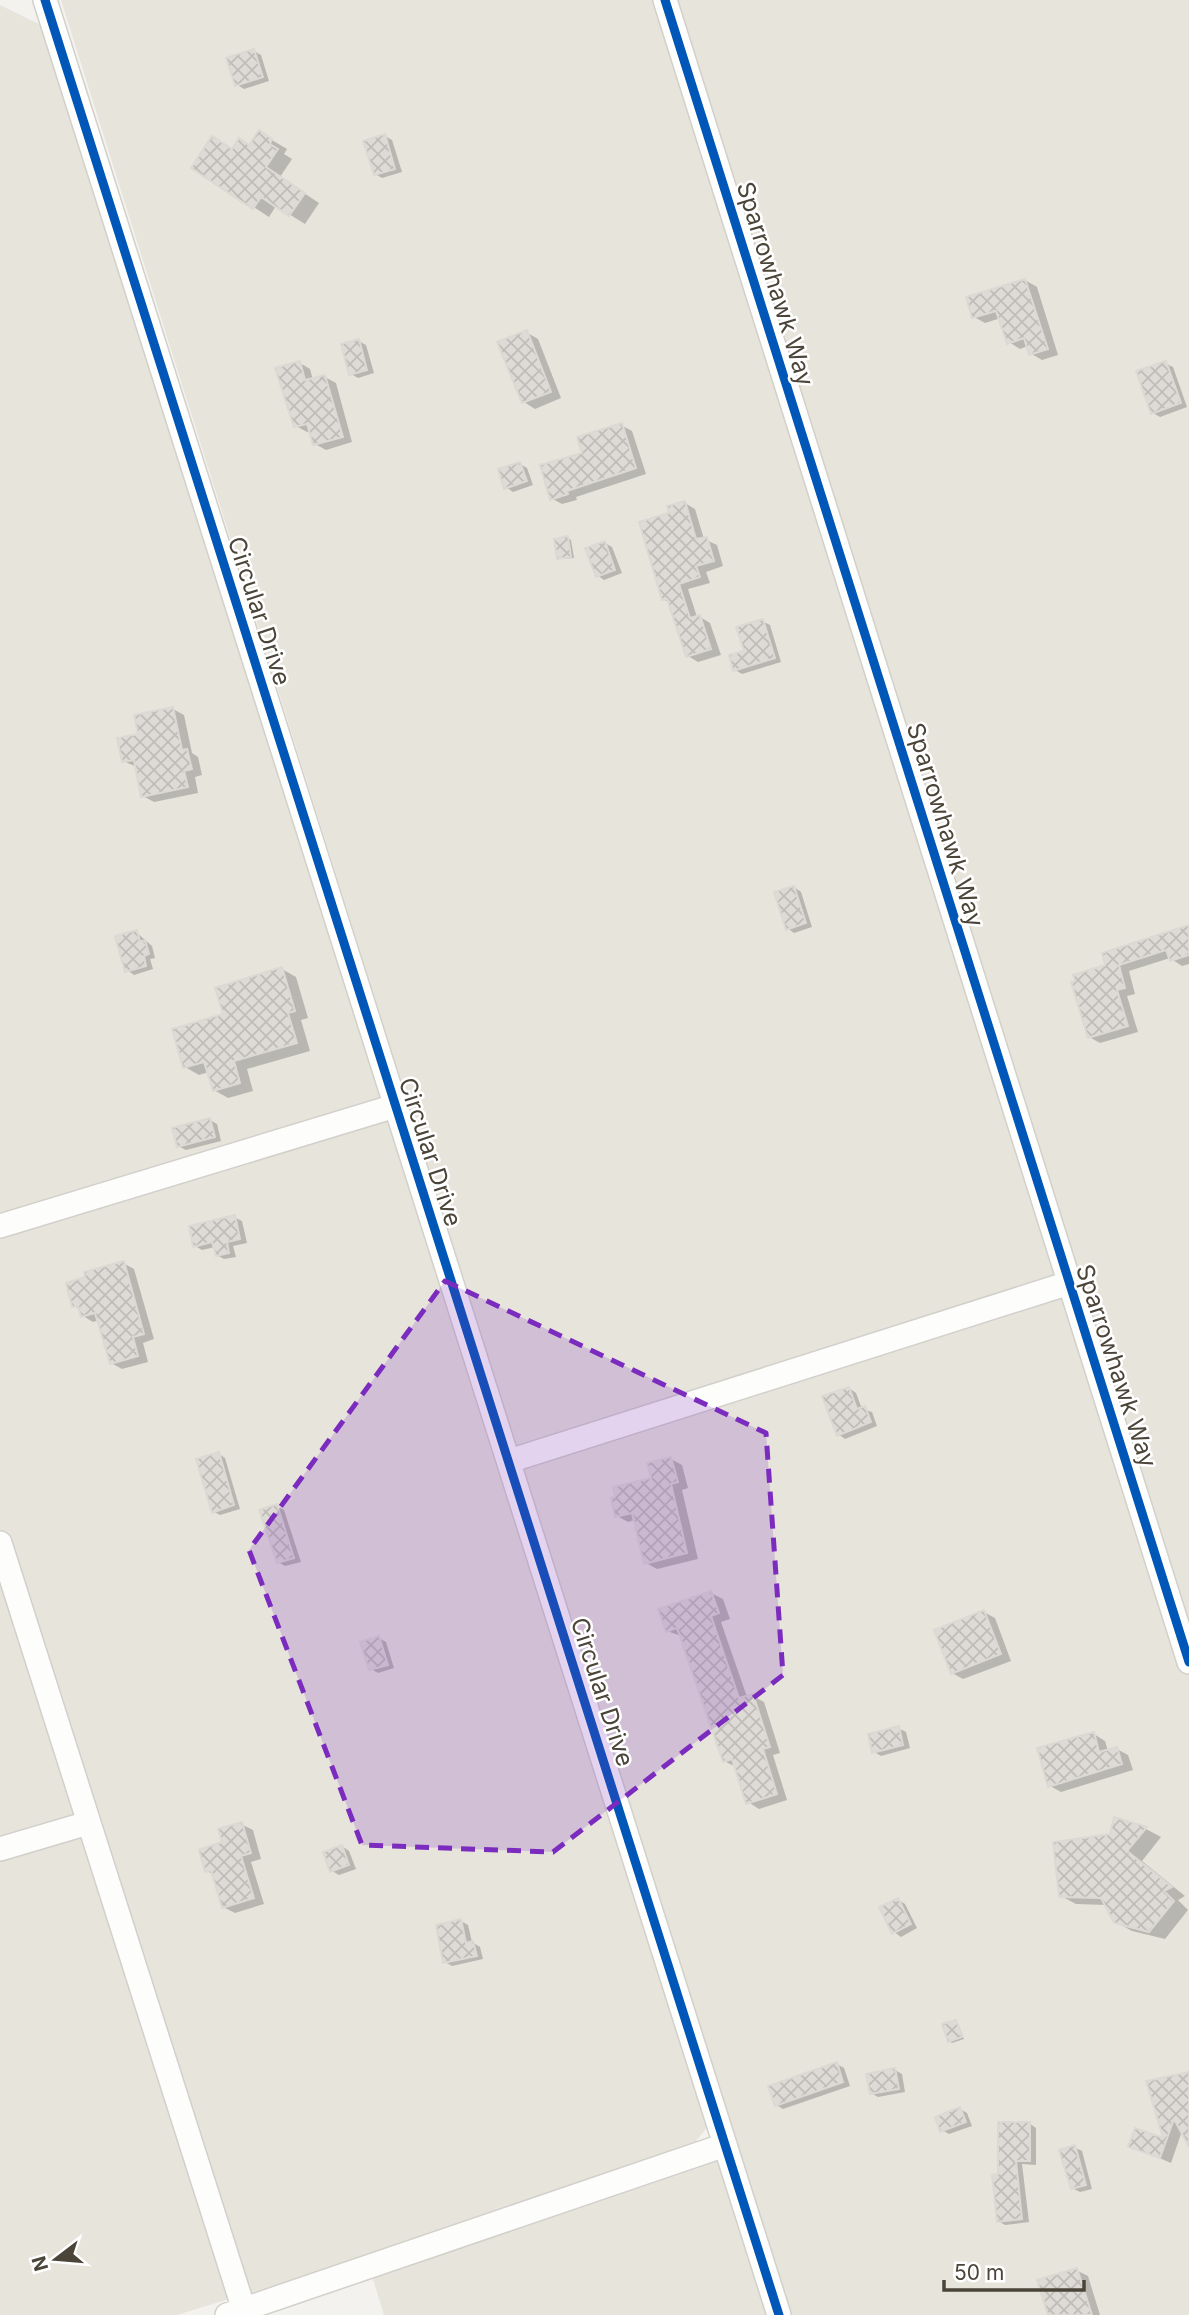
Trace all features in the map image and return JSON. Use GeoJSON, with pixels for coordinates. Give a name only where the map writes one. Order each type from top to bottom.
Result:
{"type":"FeatureCollection","features":[{"type":"Feature","properties":{"kind":"street","name":"Circular Drive"},"geometry":{"type":"LineString","coordinates":[[45,0],[779,2315]]}},
{"type":"Feature","properties":{"kind":"street","name":"Sparrowhawk Way"},"geometry":{"type":"LineString","coordinates":[[665,0],[1188,1658]]}},
{"type":"Feature","properties":{"kind":"street"},"geometry":{"type":"LineString","coordinates":[[0,1226],[396,1106]]}},
{"type":"Feature","properties":{"kind":"street"},"geometry":{"type":"LineString","coordinates":[[509,1461],[1069,1283]]}},
{"type":"Feature","properties":{"kind":"street"},"geometry":{"type":"LineString","coordinates":[[0,1543],[88,1823],[235,2312],[725,2145]]}},
{"type":"Feature","properties":{"kind":"street"},"geometry":{"type":"LineString","coordinates":[[0,1849],[88,1823]]}},
{"type":"Feature","properties":{"kind":"highlighted area"},"geometry":{"type":"Polygon","coordinates":[[[445,1281],[766,1433],[783,1675],[553,1852],[362,1845],[249,1550],[445,1281]]]}},
{"type":"Feature","properties":{"kind":"shaded area"},"geometry":{"type":"Polygon","coordinates":[[[61,0],[1189,0],[1189,2315],[384,2315],[372,2276],[737,2149],[61,0]]]}},
{"type":"Feature","properties":{"kind":"shaded area"},"geometry":{"type":"Polygon","coordinates":[[[0,5],[43,26],[708,2126],[693,2145],[285,2282],[177,2315],[0,2315],[0,5]]]}},
{"type":"Feature","properties":{"kind":"building"},"geometry":{"type":"Polygon","coordinates":[[[254,49],[263,77],[235,86],[226,58],[254,49]]]}},
{"type":"Feature","properties":{"kind":"building"},"geometry":{"type":"Polygon","coordinates":[[[259,130],[272,139],[270,144],[278,149],[266,167],[305,193],[289,216],[261,197],[253,209],[191,168],[212,136],[232,149],[239,138],[249,145],[259,130]]]}},
{"type":"Feature","properties":{"kind":"building"},"geometry":{"type":"Polygon","coordinates":[[[385,134],[395,169],[374,175],[363,141],[385,134]]]}},
{"type":"Feature","properties":{"kind":"building"},"geometry":{"type":"Polygon","coordinates":[[[1025,279],[1048,349],[1029,355],[1024,338],[1007,344],[996,311],[972,318],[966,297],[1025,279]]]}},
{"type":"Feature","properties":{"kind":"building"},"geometry":{"type":"Polygon","coordinates":[[[527,330],[551,392],[522,403],[497,342],[527,330]]]}},
{"type":"Feature","properties":{"kind":"building"},"geometry":{"type":"Polygon","coordinates":[[[359,339],[367,370],[349,375],[341,344],[359,339]]]}},
{"type":"Feature","properties":{"kind":"building"},"geometry":{"type":"Polygon","coordinates":[[[300,361],[305,380],[325,375],[343,437],[313,445],[307,424],[294,427],[275,368],[300,361]]]}},
{"type":"Feature","properties":{"kind":"building"},"geometry":{"type":"Polygon","coordinates":[[[1166,361],[1181,403],[1151,414],[1136,371],[1166,361]]]}},
{"type":"Feature","properties":{"kind":"building"},"geometry":{"type":"Polygon","coordinates":[[[622,423],[636,468],[567,491],[568,494],[550,500],[540,465],[582,453],[577,437],[622,423]]]}},
{"type":"Feature","properties":{"kind":"building"},"geometry":{"type":"Polygon","coordinates":[[[520,462],[527,481],[504,489],[498,469],[520,462]]]}},
{"type":"Feature","properties":{"kind":"building"},"geometry":{"type":"Polygon","coordinates":[[[685,501],[696,539],[707,537],[714,561],[696,566],[700,577],[679,584],[690,618],[700,615],[711,649],[686,657],[667,599],[662,600],[639,522],[669,513],[667,506],[685,501]]]}},
{"type":"Feature","properties":{"kind":"building"},"geometry":{"type":"Polygon","coordinates":[[[568,536],[571,557],[557,559],[554,539],[568,536]]]}},
{"type":"Feature","properties":{"kind":"building"},"geometry":{"type":"Polygon","coordinates":[[[605,541],[615,570],[596,577],[585,548],[605,541]]]}},
{"type":"Feature","properties":{"kind":"building"},"geometry":{"type":"Polygon","coordinates":[[[763,619],[775,658],[733,671],[729,655],[744,651],[736,627],[763,619]]]}},
{"type":"Feature","properties":{"kind":"building"},"geometry":{"type":"Polygon","coordinates":[[[173,707],[182,750],[187,749],[192,769],[184,771],[188,787],[141,797],[134,760],[122,762],[117,738],[138,734],[134,715],[173,707]]]}},
{"type":"Feature","properties":{"kind":"building"},"geometry":{"type":"Polygon","coordinates":[[[794,886],[806,923],[786,930],[774,892],[794,886]]]}},
{"type":"Feature","properties":{"kind":"building"},"geometry":{"type":"Polygon","coordinates":[[[1189,925],[1189,955],[1170,961],[1166,950],[1119,965],[1125,988],[1117,990],[1128,1026],[1088,1038],[1071,982],[1075,981],[1073,975],[1105,965],[1102,953],[1189,925]]]}},
{"type":"Feature","properties":{"kind":"building"},"geometry":{"type":"Polygon","coordinates":[[[137,930],[140,942],[145,940],[149,954],[144,956],[146,966],[125,972],[115,936],[137,930]]]}},
{"type":"Feature","properties":{"kind":"building"},"geometry":{"type":"Polygon","coordinates":[[[282,967],[295,1011],[288,1013],[297,1043],[234,1061],[240,1083],[213,1091],[204,1062],[183,1068],[172,1029],[223,1014],[215,988],[282,967]]]}},
{"type":"Feature","properties":{"kind":"building"},"geometry":{"type":"Polygon","coordinates":[[[210,1118],[215,1137],[177,1147],[172,1128],[210,1118]]]}},
{"type":"Feature","properties":{"kind":"building"},"geometry":{"type":"Polygon","coordinates":[[[235,1215],[240,1239],[227,1242],[229,1253],[216,1256],[212,1242],[193,1247],[189,1226],[235,1215]]]}},
{"type":"Feature","properties":{"kind":"building"},"geometry":{"type":"Polygon","coordinates":[[[124,1261],[144,1334],[133,1337],[138,1356],[110,1364],[95,1313],[81,1317],[78,1306],[72,1307],[66,1283],[85,1277],[84,1272],[124,1261]]]}},
{"type":"Feature","properties":{"kind":"building"},"geometry":{"type":"Polygon","coordinates":[[[849,1387],[857,1409],[865,1406],[871,1422],[837,1436],[822,1396],[849,1387]]]}},
{"type":"Feature","properties":{"kind":"building"},"geometry":{"type":"Polygon","coordinates":[[[219,1452],[234,1505],[212,1513],[196,1459],[219,1452]]]}},
{"type":"Feature","properties":{"kind":"building"},"geometry":{"type":"Polygon","coordinates":[[[671,1457],[678,1482],[671,1484],[687,1553],[644,1564],[632,1513],[615,1517],[611,1498],[615,1497],[613,1487],[651,1478],[647,1463],[671,1457]]]}},
{"type":"Feature","properties":{"kind":"building"},"geometry":{"type":"Polygon","coordinates":[[[277,1504],[294,1558],[277,1563],[259,1510],[277,1504]]]}},
{"type":"Feature","properties":{"kind":"building"},"geometry":{"type":"Polygon","coordinates":[[[711,1591],[719,1613],[711,1616],[739,1698],[753,1694],[770,1747],[763,1749],[777,1794],[746,1804],[732,1759],[723,1762],[677,1628],[666,1632],[658,1609],[711,1591]]]}},
{"type":"Feature","properties":{"kind":"building"},"geometry":{"type":"Polygon","coordinates":[[[984,1610],[1001,1654],[951,1674],[934,1630],[984,1610]]]}},
{"type":"Feature","properties":{"kind":"building"},"geometry":{"type":"Polygon","coordinates":[[[379,1636],[388,1665],[369,1670],[360,1642],[379,1636]]]}},
{"type":"Feature","properties":{"kind":"building"},"geometry":{"type":"Polygon","coordinates":[[[899,1726],[903,1745],[872,1753],[868,1734],[899,1726]]]}},
{"type":"Feature","properties":{"kind":"building"},"geometry":{"type":"Polygon","coordinates":[[[1094,1732],[1099,1752],[1117,1747],[1122,1764],[1048,1787],[1037,1748],[1094,1732]]]}},
{"type":"Feature","properties":{"kind":"building"},"geometry":{"type":"Polygon","coordinates":[[[1114,1817],[1147,1827],[1127,1851],[1172,1887],[1164,1891],[1174,1901],[1149,1932],[1114,1923],[1101,1898],[1059,1897],[1053,1842],[1110,1834],[1114,1817]]]}},
{"type":"Feature","properties":{"kind":"building"},"geometry":{"type":"Polygon","coordinates":[[[242,1822],[251,1853],[241,1856],[254,1898],[222,1908],[211,1870],[205,1872],[199,1850],[222,1842],[218,1829],[242,1822]]]}},
{"type":"Feature","properties":{"kind":"building"},"geometry":{"type":"Polygon","coordinates":[[[342,1845],[349,1865],[330,1872],[323,1852],[342,1845]]]}},
{"type":"Feature","properties":{"kind":"building"},"geometry":{"type":"Polygon","coordinates":[[[898,1898],[911,1924],[892,1934],[879,1907],[898,1898]]]}},
{"type":"Feature","properties":{"kind":"building"},"geometry":{"type":"Polygon","coordinates":[[[461,1919],[466,1943],[473,1941],[477,1956],[443,1963],[436,1925],[461,1919]]]}},
{"type":"Feature","properties":{"kind":"building"},"geometry":{"type":"Polygon","coordinates":[[[956,2020],[962,2037],[948,2042],[942,2024],[956,2020]]]}},
{"type":"Feature","properties":{"kind":"building"},"geometry":{"type":"Polygon","coordinates":[[[837,2062],[843,2082],[775,2106],[768,2086],[837,2062]]]}},
{"type":"Feature","properties":{"kind":"building"},"geometry":{"type":"Polygon","coordinates":[[[895,2068],[899,2089],[870,2094],[866,2074],[895,2068]]]}},
{"type":"Feature","properties":{"kind":"building"},"geometry":{"type":"Polygon","coordinates":[[[1189,2072],[1189,2147],[1174,2119],[1160,2158],[1128,2147],[1135,2128],[1163,2138],[1146,2081],[1189,2072]]]}},
{"type":"Feature","properties":{"kind":"building"},"geometry":{"type":"Polygon","coordinates":[[[960,2107],[966,2122],[940,2132],[935,2117],[960,2107]]]}},
{"type":"Feature","properties":{"kind":"building"},"geometry":{"type":"Polygon","coordinates":[[[998,2122],[1030,2122],[1030,2161],[1016,2161],[1022,2219],[997,2222],[992,2175],[998,2174],[998,2122]]]}},
{"type":"Feature","properties":{"kind":"building"},"geometry":{"type":"Polygon","coordinates":[[[1075,2145],[1086,2185],[1071,2189],[1059,2150],[1075,2145]]]}},
{"type":"Feature","properties":{"kind":"building"},"geometry":{"type":"Polygon","coordinates":[[[1077,2268],[1092,2315],[1048,2315],[1037,2280],[1077,2268]]]}},
{"type":"Feature","properties":{"kind":"cycle path"},"geometry":{"type":"LineString","coordinates":[[45,0],[779,2315]]}},
{"type":"Feature","properties":{"kind":"cycle path"},"geometry":{"type":"LineString","coordinates":[[665,0],[1189,1662]]}}]}
